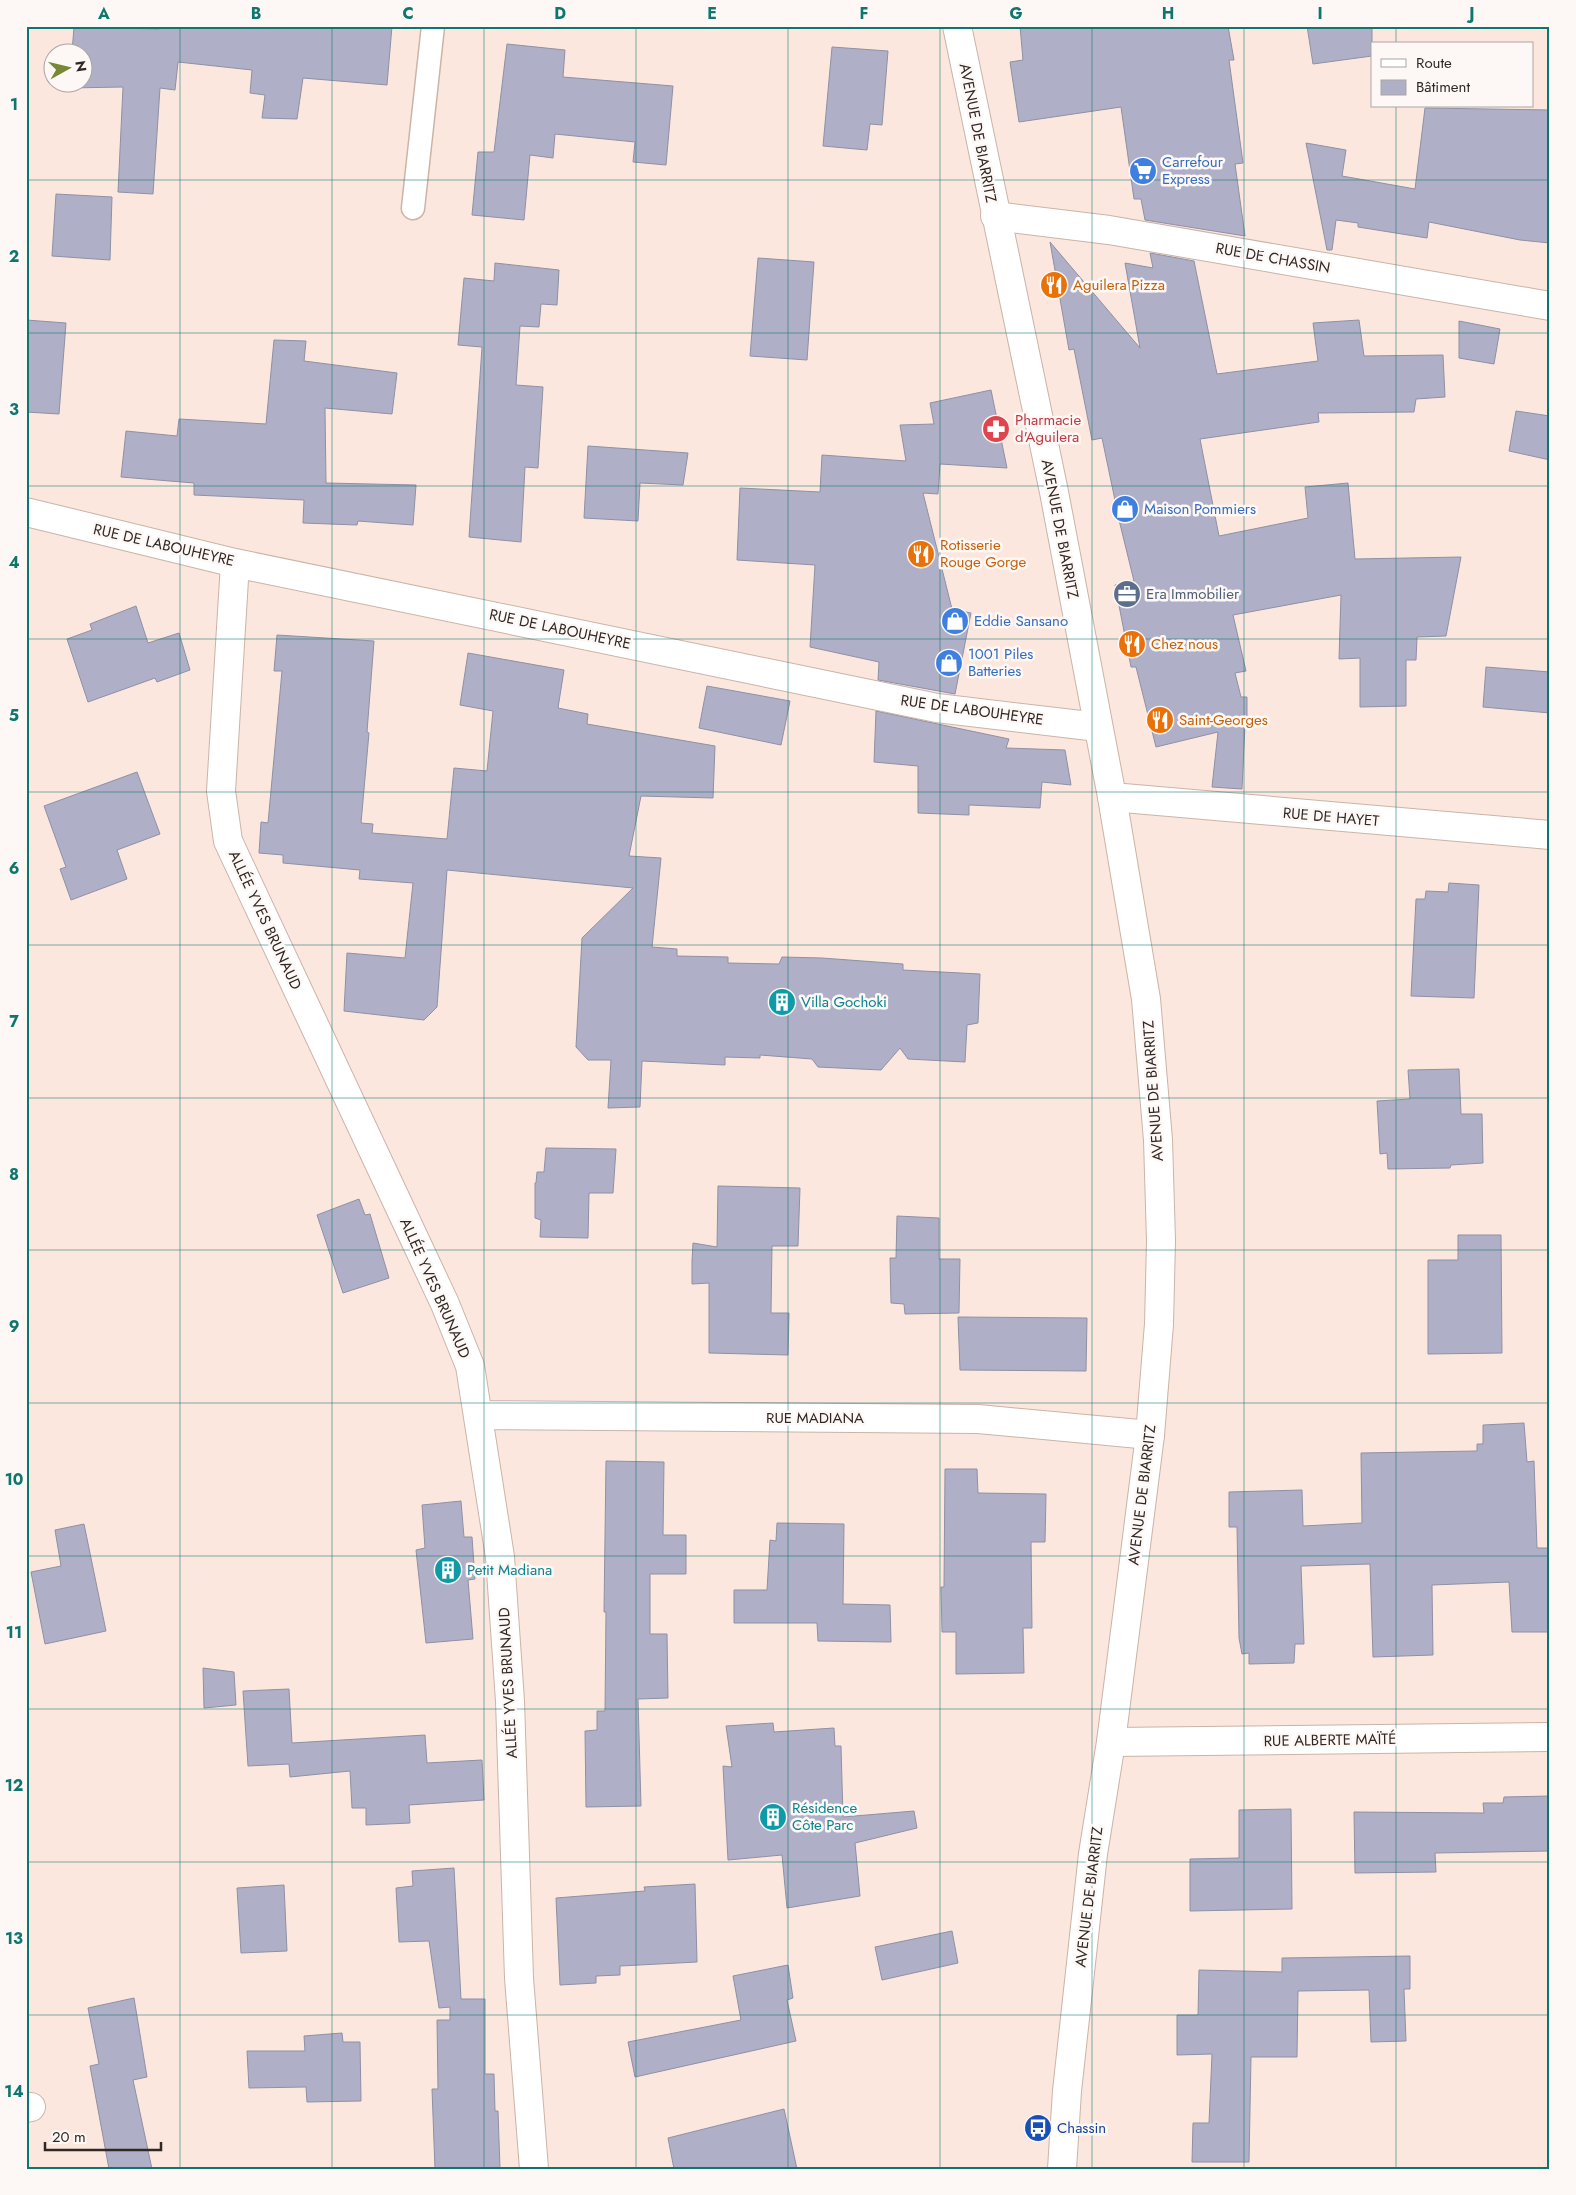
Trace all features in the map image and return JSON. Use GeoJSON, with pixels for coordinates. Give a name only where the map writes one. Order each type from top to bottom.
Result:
{"type":"FeatureCollection","features":[{"type":"Feature","properties":{"kind":"street","name":"AVENUE DE BIARRITZ"},"geometry":{"type":"LineString","coordinates":[[957,26],[995,216],[1054,492],[1112,797],[1146,999],[1158,1140],[1161,1241],[1160,1324],[1150,1434],[1088,1904],[1067,2091],[1062,2169]]}},
{"type":"Feature","properties":{"kind":"street","name":"RUE DE CHASSIN"},"geometry":{"type":"LineString","coordinates":[[995,216],[1109,230],[1550,306]]}},
{"type":"Feature","properties":{"kind":"street","name":"RUE DE LABOUHEYRE"},"geometry":{"type":"LineString","coordinates":[[26,512],[236,563],[937,708],[1098,727]]}},
{"type":"Feature","properties":{"kind":"street","name":"ALLÉE YVES BRUNAUD"},"geometry":{"type":"LineString","coordinates":[[236,563],[221,791],[228,841],[445,1304],[470,1366],[500,1557],[510,1701],[520,1978],[534,2169]]}},
{"type":"Feature","properties":{"kind":"street","name":"RUE DE HAYET"},"geometry":{"type":"LineString","coordinates":[[1112,797],[1550,835]]}},
{"type":"Feature","properties":{"kind":"street","name":"RUE MADIANA"},"geometry":{"type":"LineString","coordinates":[[478,1415],[978,1419],[1150,1434]]}},
{"type":"Feature","properties":{"kind":"street","name":"RUE ALBERTE MAÏTÉ"},"geometry":{"type":"LineString","coordinates":[[1110,1742],[1550,1737]]}},
{"type":"Feature","properties":{"kind":"lane"},"geometry":{"type":"LineString","coordinates":[[413,208],[433,26]]}},
{"type":"Feature","properties":{"kind":"building"},"geometry":{"type":"Polygon","coordinates":[[[159,26],[392,26],[387,85],[303,78],[297,119],[262,118],[265,95],[250,93],[252,70],[178,62],[175,90],[160,88],[153,194],[118,192],[123,87],[92,88],[92,42],[73,42],[74,27],[159,29],[159,26]]]}},
{"type":"Feature","properties":{"kind":"building"},"geometry":{"type":"Polygon","coordinates":[[[1020,26],[1228,26],[1234,60],[1229,60],[1243,163],[1235,164],[1245,236],[1145,220],[1141,199],[1134,199],[1121,107],[1019,122],[1010,62],[1023,60],[1020,26]]]}},
{"type":"Feature","properties":{"kind":"building"},"geometry":{"type":"Polygon","coordinates":[[[1307,26],[1372,26],[1371,56],[1313,64],[1307,26]]]}},
{"type":"Feature","properties":{"kind":"building"},"geometry":{"type":"Polygon","coordinates":[[[507,44],[565,50],[563,77],[673,86],[666,165],[633,162],[635,142],[555,134],[553,158],[530,155],[524,220],[472,215],[478,152],[494,152],[507,44]]]}},
{"type":"Feature","properties":{"kind":"building"},"geometry":{"type":"Polygon","coordinates":[[[832,47],[888,51],[882,125],[870,124],[867,150],[823,146],[832,47]]]}},
{"type":"Feature","properties":{"kind":"building"},"geometry":{"type":"Polygon","coordinates":[[[1425,108],[1550,110],[1550,243],[1520,240],[1429,222],[1427,238],[1358,227],[1358,223],[1336,220],[1332,250],[1327,250],[1306,143],[1346,150],[1342,176],[1415,189],[1425,108]]]}},
{"type":"Feature","properties":{"kind":"building"},"geometry":{"type":"Polygon","coordinates":[[[56,194],[112,197],[110,260],[52,256],[56,194]]]}},
{"type":"Feature","properties":{"kind":"building"},"geometry":{"type":"Polygon","coordinates":[[[1050,242],[1140,348],[1125,263],[1153,268],[1150,253],[1194,261],[1217,374],[1318,361],[1313,323],[1359,320],[1364,356],[1443,355],[1445,397],[1416,399],[1414,412],[1318,413],[1319,422],[1200,439],[1219,536],[1308,518],[1305,487],[1348,483],[1355,559],[1461,557],[1446,636],[1417,637],[1416,660],[1406,660],[1406,706],[1360,707],[1360,658],[1339,659],[1341,595],[1233,615],[1246,671],[1235,673],[1241,697],[1247,697],[1242,789],[1212,787],[1218,732],[1156,747],[1136,667],[1131,667],[1115,585],[1134,581],[1102,438],[1092,440],[1074,349],[1069,350],[1050,242]]]}},
{"type":"Feature","properties":{"kind":"building"},"geometry":{"type":"Polygon","coordinates":[[[758,258],[814,262],[807,360],[750,356],[758,258]]]}},
{"type":"Feature","properties":{"kind":"building"},"geometry":{"type":"Polygon","coordinates":[[[495,263],[559,270],[557,305],[541,304],[539,327],[520,326],[516,385],[543,387],[538,468],[525,467],[521,542],[469,537],[482,347],[458,345],[464,278],[494,281],[495,263]]]}},
{"type":"Feature","properties":{"kind":"building"},"geometry":{"type":"Polygon","coordinates":[[[26,320],[66,323],[59,414],[26,412],[26,320]]]}},
{"type":"Feature","properties":{"kind":"building"},"geometry":{"type":"Polygon","coordinates":[[[1459,321],[1500,329],[1494,364],[1459,358],[1459,321]]]}},
{"type":"Feature","properties":{"kind":"building"},"geometry":{"type":"Polygon","coordinates":[[[274,340],[306,341],[304,361],[397,373],[392,414],[325,408],[326,483],[416,485],[413,525],[358,521],[357,525],[303,523],[304,500],[194,495],[194,483],[121,477],[126,431],[177,436],[179,419],[266,424],[274,340]]]}},
{"type":"Feature","properties":{"kind":"building"},"geometry":{"type":"Polygon","coordinates":[[[991,390],[1007,468],[940,464],[938,494],[923,493],[952,609],[971,613],[955,694],[878,680],[879,662],[810,647],[815,565],[737,560],[740,488],[820,492],[822,455],[906,461],[900,425],[934,424],[930,403],[991,390]]]}},
{"type":"Feature","properties":{"kind":"building"},"geometry":{"type":"Polygon","coordinates":[[[1516,411],[1550,416],[1550,460],[1509,451],[1516,411]]]}},
{"type":"Feature","properties":{"kind":"building"},"geometry":{"type":"Polygon","coordinates":[[[588,446],[688,453],[683,485],[640,483],[638,521],[584,518],[588,446]]]}},
{"type":"Feature","properties":{"kind":"building"},"geometry":{"type":"Polygon","coordinates":[[[136,606],[148,643],[179,633],[190,670],[157,682],[155,678],[88,702],[67,639],[92,630],[90,624],[136,606]]]}},
{"type":"Feature","properties":{"kind":"building"},"geometry":{"type":"Polygon","coordinates":[[[277,635],[374,641],[367,732],[369,733],[361,823],[373,824],[372,833],[447,839],[454,768],[487,771],[493,711],[460,705],[468,653],[564,670],[558,708],[588,714],[587,724],[715,746],[713,798],[641,796],[629,856],[661,858],[652,947],[677,949],[677,956],[728,957],[728,963],[779,964],[782,957],[822,958],[903,964],[903,970],[980,974],[978,1023],[967,1025],[965,1062],[908,1059],[900,1048],[881,1070],[818,1067],[812,1059],[760,1055],[760,1058],[725,1057],[725,1065],[642,1061],[640,1107],[608,1108],[611,1060],[588,1060],[576,1047],[582,938],[633,888],[447,870],[437,1007],[424,1020],[344,1011],[347,953],[405,958],[413,883],[359,879],[360,870],[283,863],[283,855],[259,853],[261,822],[268,823],[282,671],[274,671],[277,635]]]}},
{"type":"Feature","properties":{"kind":"building"},"geometry":{"type":"Polygon","coordinates":[[[1486,667],[1550,672],[1550,713],[1483,707],[1486,667]]]}},
{"type":"Feature","properties":{"kind":"building"},"geometry":{"type":"Polygon","coordinates":[[[707,686],[790,701],[781,745],[699,728],[707,686]]]}},
{"type":"Feature","properties":{"kind":"building"},"geometry":{"type":"Polygon","coordinates":[[[876,711],[1009,739],[1006,748],[1065,750],[1071,785],[1042,782],[1040,808],[969,805],[969,815],[918,813],[918,766],[874,762],[876,711]]]}},
{"type":"Feature","properties":{"kind":"building"},"geometry":{"type":"Polygon","coordinates":[[[137,772],[160,834],[117,850],[127,879],[71,900],[60,869],[66,867],[44,806],[137,772]]]}},
{"type":"Feature","properties":{"kind":"building"},"geometry":{"type":"Polygon","coordinates":[[[1449,883],[1479,885],[1474,998],[1411,996],[1416,899],[1425,899],[1426,891],[1448,892],[1449,883]]]}},
{"type":"Feature","properties":{"kind":"building"},"geometry":{"type":"Polygon","coordinates":[[[1459,1069],[1461,1114],[1482,1114],[1483,1163],[1451,1165],[1450,1168],[1388,1169],[1387,1153],[1380,1154],[1377,1101],[1410,1099],[1408,1070],[1459,1069]]]}},
{"type":"Feature","properties":{"kind":"building"},"geometry":{"type":"Polygon","coordinates":[[[546,1148],[616,1149],[613,1193],[589,1193],[588,1238],[540,1237],[541,1220],[535,1218],[535,1183],[537,1172],[544,1172],[546,1148]]]}},
{"type":"Feature","properties":{"kind":"building"},"geometry":{"type":"Polygon","coordinates":[[[718,1186],[800,1188],[798,1246],[772,1246],[771,1313],[789,1313],[788,1355],[709,1353],[709,1283],[692,1284],[692,1261],[693,1243],[717,1247],[718,1186]]]}},
{"type":"Feature","properties":{"kind":"building"},"geometry":{"type":"Polygon","coordinates":[[[359,1199],[365,1215],[370,1214],[389,1278],[343,1293],[317,1215],[359,1199]]]}},
{"type":"Feature","properties":{"kind":"building"},"geometry":{"type":"Polygon","coordinates":[[[897,1216],[939,1218],[939,1259],[960,1259],[959,1313],[905,1314],[904,1304],[891,1303],[890,1258],[896,1258],[897,1216]]]}},
{"type":"Feature","properties":{"kind":"building"},"geometry":{"type":"Polygon","coordinates":[[[1458,1235],[1501,1235],[1502,1353],[1428,1354],[1428,1260],[1458,1260],[1458,1235]]]}},
{"type":"Feature","properties":{"kind":"building"},"geometry":{"type":"Polygon","coordinates":[[[958,1317],[1087,1318],[1086,1371],[960,1370],[958,1317]]]}},
{"type":"Feature","properties":{"kind":"building"},"geometry":{"type":"Polygon","coordinates":[[[1524,1423],[1527,1462],[1534,1461],[1537,1548],[1550,1548],[1550,1632],[1512,1632],[1509,1582],[1432,1585],[1433,1655],[1373,1657],[1370,1564],[1301,1566],[1304,1644],[1295,1644],[1294,1663],[1249,1664],[1249,1653],[1242,1654],[1239,1638],[1237,1527],[1229,1527],[1229,1492],[1302,1490],[1303,1526],[1362,1523],[1361,1453],[1477,1451],[1477,1444],[1483,1444],[1483,1425],[1524,1423]]]}},
{"type":"Feature","properties":{"kind":"building"},"geometry":{"type":"Polygon","coordinates":[[[606,1461],[664,1462],[663,1535],[686,1535],[686,1574],[650,1574],[650,1634],[667,1634],[668,1698],[638,1699],[641,1806],[586,1807],[585,1731],[597,1730],[597,1711],[605,1711],[606,1461]]]}},
{"type":"Feature","properties":{"kind":"building"},"geometry":{"type":"Polygon","coordinates":[[[945,1469],[977,1469],[978,1493],[1046,1494],[1045,1542],[1031,1542],[1032,1628],[1023,1628],[1024,1673],[956,1674],[956,1632],[942,1632],[941,1587],[944,1587],[945,1469]]]}},
{"type":"Feature","properties":{"kind":"building","name":"Petit Madiana"},"geometry":{"type":"Polygon","coordinates":[[[461,1501],[464,1537],[472,1537],[475,1579],[468,1580],[473,1639],[426,1643],[416,1550],[425,1548],[422,1505],[461,1501]]]}},
{"type":"Feature","properties":{"kind":"building"},"geometry":{"type":"Polygon","coordinates":[[[777,1523],[844,1524],[843,1604],[890,1605],[891,1642],[818,1641],[817,1623],[734,1623],[734,1590],[767,1590],[770,1540],[776,1541],[777,1523]]]}},
{"type":"Feature","properties":{"kind":"building"},"geometry":{"type":"Polygon","coordinates":[[[84,1524],[106,1631],[45,1644],[31,1572],[61,1566],[55,1530],[84,1524]]]}},
{"type":"Feature","properties":{"kind":"building"},"geometry":{"type":"Polygon","coordinates":[[[203,1668],[234,1672],[236,1705],[204,1708],[203,1668]]]}},
{"type":"Feature","properties":{"kind":"building"},"geometry":{"type":"Polygon","coordinates":[[[289,1689],[292,1743],[425,1735],[427,1763],[482,1760],[484,1800],[409,1805],[410,1823],[366,1825],[366,1808],[352,1808],[350,1771],[290,1777],[289,1764],[248,1766],[243,1691],[289,1689]]]}},
{"type":"Feature","properties":{"kind":"building","name":"Résidence Côte Parc"},"geometry":{"type":"Polygon","coordinates":[[[773,1723],[774,1732],[834,1728],[835,1746],[841,1746],[843,1817],[914,1811],[917,1828],[855,1843],[860,1896],[787,1908],[782,1855],[728,1860],[723,1766],[732,1767],[726,1726],[773,1723]]]}},
{"type":"Feature","properties":{"kind":"building"},"geometry":{"type":"Polygon","coordinates":[[[1550,1796],[1550,1851],[1435,1853],[1436,1872],[1355,1873],[1354,1812],[1484,1813],[1483,1803],[1503,1803],[1504,1797],[1550,1796]]]}},
{"type":"Feature","properties":{"kind":"building"},"geometry":{"type":"Polygon","coordinates":[[[1291,1809],[1292,1909],[1190,1911],[1190,1859],[1239,1858],[1239,1810],[1291,1809]]]}},
{"type":"Feature","properties":{"kind":"building"},"geometry":{"type":"Polygon","coordinates":[[[454,1868],[461,1999],[485,1999],[485,2074],[494,2074],[495,2111],[498,2111],[500,2169],[435,2169],[432,2089],[438,2089],[437,2020],[450,2020],[450,2007],[439,2008],[429,1941],[399,1942],[396,1888],[413,1886],[412,1871],[454,1868]]]}},
{"type":"Feature","properties":{"kind":"building"},"geometry":{"type":"Polygon","coordinates":[[[695,1884],[697,1962],[620,1966],[620,1975],[596,1976],[596,1983],[560,1985],[556,1898],[645,1891],[644,1887],[695,1884]]]}},
{"type":"Feature","properties":{"kind":"building"},"geometry":{"type":"Polygon","coordinates":[[[284,1885],[287,1951],[241,1953],[237,1888],[284,1885]]]}},
{"type":"Feature","properties":{"kind":"building"},"geometry":{"type":"Polygon","coordinates":[[[952,1931],[958,1963],[882,1980],[875,1947],[952,1931]]]}},
{"type":"Feature","properties":{"kind":"building"},"geometry":{"type":"Polygon","coordinates":[[[1410,1956],[1410,1989],[1404,1989],[1406,2041],[1371,2042],[1369,1990],[1298,1991],[1297,2057],[1251,2057],[1249,2162],[1192,2162],[1193,2123],[1209,2123],[1212,2054],[1177,2055],[1177,2015],[1198,2015],[1199,1970],[1282,1972],[1282,1958],[1410,1956]]]}},
{"type":"Feature","properties":{"kind":"building"},"geometry":{"type":"Polygon","coordinates":[[[788,1965],[793,1998],[787,2000],[796,2041],[635,2077],[628,2042],[741,2020],[733,1976],[788,1965]]]}},
{"type":"Feature","properties":{"kind":"building"},"geometry":{"type":"Polygon","coordinates":[[[134,1998],[147,2077],[133,2080],[152,2169],[109,2169],[90,2066],[99,2064],[88,2008],[134,1998]]]}},
{"type":"Feature","properties":{"kind":"building"},"geometry":{"type":"Polygon","coordinates":[[[342,2033],[343,2042],[360,2042],[361,2101],[307,2102],[306,2087],[249,2088],[247,2051],[305,2051],[304,2036],[342,2033]]]}},
{"type":"Feature","properties":{"kind":"building"},"geometry":{"type":"Polygon","coordinates":[[[784,2109],[797,2169],[674,2169],[668,2138],[784,2109]]]}},
{"type":"Feature","properties":{"kind":"place","name":"Carrefour Express"},"geometry":{"type":"Point","coordinates":[1143,171]}},
{"type":"Feature","properties":{"kind":"place","name":"Aguilera Pizza"},"geometry":{"type":"Point","coordinates":[1054,285]}},
{"type":"Feature","properties":{"kind":"place","name":"Pharmacie d'Aguilera"},"geometry":{"type":"Point","coordinates":[996,429]}},
{"type":"Feature","properties":{"kind":"place","name":"Maison Pommiers"},"geometry":{"type":"Point","coordinates":[1125,509]}},
{"type":"Feature","properties":{"kind":"place","name":"Rotisserie Rouge Gorge"},"geometry":{"type":"Point","coordinates":[921,554]}},
{"type":"Feature","properties":{"kind":"place","name":"Era Immobilier"},"geometry":{"type":"Point","coordinates":[1127,594]}},
{"type":"Feature","properties":{"kind":"place","name":"Eddie Sansano"},"geometry":{"type":"Point","coordinates":[955,621]}},
{"type":"Feature","properties":{"kind":"place","name":"Chez nous"},"geometry":{"type":"Point","coordinates":[1132,644]}},
{"type":"Feature","properties":{"kind":"place","name":"1001 Piles Batteries"},"geometry":{"type":"Point","coordinates":[949,663]}},
{"type":"Feature","properties":{"kind":"place","name":"Saint-Georges"},"geometry":{"type":"Point","coordinates":[1160,720]}},
{"type":"Feature","properties":{"kind":"place","name":"Villa Gochoki"},"geometry":{"type":"Point","coordinates":[782,1002]}},
{"type":"Feature","properties":{"kind":"place","name":"Petit Madiana"},"geometry":{"type":"Point","coordinates":[448,1570]}},
{"type":"Feature","properties":{"kind":"place","name":"Résidence Côte Parc"},"geometry":{"type":"Point","coordinates":[773,1817]}},
{"type":"Feature","properties":{"kind":"place","name":"Chassin"},"geometry":{"type":"Point","coordinates":[1038,2128]}}]}
